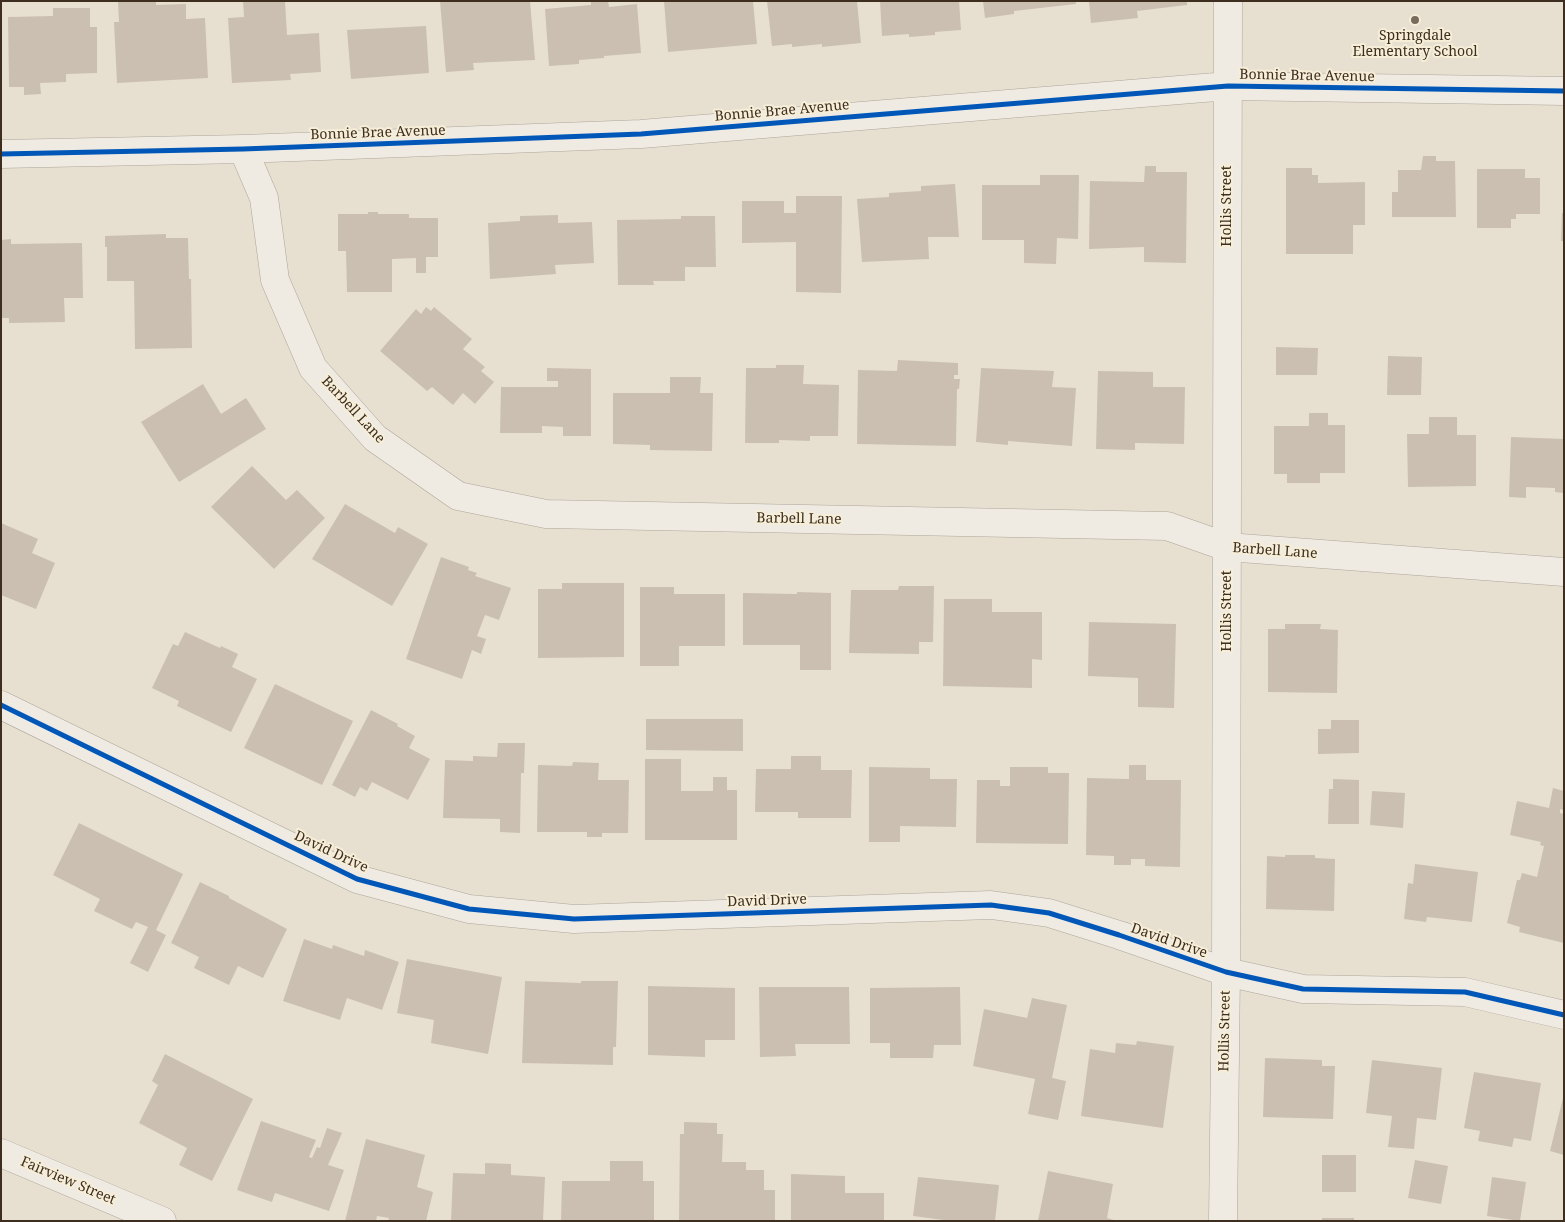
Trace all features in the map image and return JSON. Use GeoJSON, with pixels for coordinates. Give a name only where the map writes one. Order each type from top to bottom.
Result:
{"type":"FeatureCollection","features":[{"type":"Feature","properties":{"kind":"street","name":"Hollis Street"},"geometry":{"type":"LineString","coordinates":[[1223,1221],[1226,972],[1228,1]]}},
{"type":"Feature","properties":{"kind":"street","name":"Bonnie Brae Avenue"},"geometry":{"type":"LineString","coordinates":[[1,154],[243,149],[641,134],[1228,86],[1564,91]]}},
{"type":"Feature","properties":{"kind":"street","name":"Barbell Lane"},"geometry":{"type":"LineString","coordinates":[[243,149],[264,198],[275,280],[314,368],[375,438],[458,496],[546,514],[1167,526],[1227,547],[1564,572]]}},
{"type":"Feature","properties":{"kind":"street","name":"David Drive"},"geometry":{"type":"LineString","coordinates":[[1,705],[357,879],[469,909],[574,919],[991,906],[1049,913],[1226,972],[1303,989],[1465,992],[1564,1015]]}},
{"type":"Feature","properties":{"kind":"street","name":"Fairview Street"},"geometry":{"type":"LineString","coordinates":[[1,1152],[162,1221]]}},
{"type":"Feature","properties":{"kind":"building"},"geometry":{"type":"Polygon","coordinates":[[[156,1],[156,5],[186,4],[186,19],[205,18],[208,78],[117,83],[114,22],[119,22],[118,2],[156,1]]]}},
{"type":"Feature","properties":{"kind":"building"},"geometry":{"type":"Polygon","coordinates":[[[243,1],[285,1],[287,35],[319,33],[321,72],[290,74],[291,80],[232,83],[228,18],[244,17],[243,1]]]}},
{"type":"Feature","properties":{"kind":"building"},"geometry":{"type":"Polygon","coordinates":[[[440,1],[530,1],[535,60],[473,63],[474,70],[446,72],[440,1]]]}},
{"type":"Feature","properties":{"kind":"building"},"geometry":{"type":"Polygon","coordinates":[[[591,1],[608,1],[609,7],[637,4],[641,53],[579,60],[579,64],[549,66],[545,9],[591,5],[591,1]]]}},
{"type":"Feature","properties":{"kind":"building"},"geometry":{"type":"Polygon","coordinates":[[[664,1],[753,1],[757,44],[668,52],[664,1]]]}},
{"type":"Feature","properties":{"kind":"building"},"geometry":{"type":"Polygon","coordinates":[[[767,1],[857,1],[861,43],[822,47],[822,44],[792,47],[792,44],[772,46],[767,1]]]}},
{"type":"Feature","properties":{"kind":"building"},"geometry":{"type":"Polygon","coordinates":[[[880,1],[959,1],[961,30],[909,37],[909,34],[882,36],[880,1]]]}},
{"type":"Feature","properties":{"kind":"building"},"geometry":{"type":"Polygon","coordinates":[[[983,1],[1076,1],[1076,4],[1014,11],[1014,14],[985,18],[983,1]]]}},
{"type":"Feature","properties":{"kind":"building"},"geometry":{"type":"Polygon","coordinates":[[[1089,1],[1187,1],[1187,5],[1137,11],[1138,18],[1091,23],[1089,1]]]}},
{"type":"Feature","properties":{"kind":"building"},"geometry":{"type":"Polygon","coordinates":[[[53,8],[90,8],[90,27],[97,27],[97,73],[66,74],[66,82],[40,83],[41,94],[24,95],[24,87],[9,87],[8,17],[53,16],[53,8]]]}},
{"type":"Feature","properties":{"kind":"building"},"geometry":{"type":"Polygon","coordinates":[[[426,26],[429,73],[351,79],[347,30],[426,26]]]}},
{"type":"Feature","properties":{"kind":"building"},"geometry":{"type":"Polygon","coordinates":[[[1423,156],[1436,156],[1436,161],[1455,161],[1456,217],[1392,217],[1392,192],[1398,192],[1398,170],[1421,170],[1423,156]]]}},
{"type":"Feature","properties":{"kind":"building"},"geometry":{"type":"Polygon","coordinates":[[[1145,166],[1156,166],[1156,172],[1187,172],[1186,263],[1144,262],[1144,247],[1089,249],[1090,181],[1144,182],[1145,166]]]}},
{"type":"Feature","properties":{"kind":"building"},"geometry":{"type":"Polygon","coordinates":[[[1286,168],[1312,168],[1312,175],[1318,175],[1318,183],[1365,182],[1365,225],[1353,225],[1353,254],[1286,254],[1286,168]]]}},
{"type":"Feature","properties":{"kind":"building"},"geometry":{"type":"Polygon","coordinates":[[[1477,169],[1525,169],[1525,178],[1540,178],[1540,214],[1516,214],[1516,219],[1511,219],[1511,228],[1477,228],[1477,169]]]}},
{"type":"Feature","properties":{"kind":"building"},"geometry":{"type":"Polygon","coordinates":[[[1040,175],[1079,175],[1078,239],[1057,238],[1056,264],[1024,263],[1024,240],[982,240],[982,185],[1040,185],[1040,175]]]}},
{"type":"Feature","properties":{"kind":"building"},"geometry":{"type":"Polygon","coordinates":[[[955,184],[959,237],[928,237],[929,259],[862,262],[857,199],[889,197],[889,193],[921,191],[921,186],[955,184]]]}},
{"type":"Feature","properties":{"kind":"building"},"geometry":{"type":"Polygon","coordinates":[[[796,196],[842,196],[841,293],[796,292],[796,242],[742,243],[742,201],[784,201],[784,213],[796,213],[796,196]]]}},
{"type":"Feature","properties":{"kind":"building"},"geometry":{"type":"Polygon","coordinates":[[[368,212],[378,212],[378,214],[409,214],[409,218],[438,218],[438,257],[426,257],[426,273],[416,273],[416,258],[392,259],[392,292],[347,292],[346,251],[338,251],[338,214],[368,214],[368,212]]]}},
{"type":"Feature","properties":{"kind":"building"},"geometry":{"type":"Polygon","coordinates":[[[1562,213],[1564,213],[1564,241],[1561,241],[1562,213]]]}},
{"type":"Feature","properties":{"kind":"building"},"geometry":{"type":"Polygon","coordinates":[[[558,215],[558,223],[592,222],[594,263],[555,265],[556,274],[490,279],[488,223],[520,221],[520,216],[558,215]]]}},
{"type":"Feature","properties":{"kind":"building"},"geometry":{"type":"Polygon","coordinates":[[[681,216],[715,216],[716,267],[685,267],[685,281],[653,281],[654,285],[618,285],[617,220],[681,219],[681,216]]]}},
{"type":"Feature","properties":{"kind":"building"},"geometry":{"type":"Polygon","coordinates":[[[166,234],[166,238],[188,238],[189,279],[191,279],[192,348],[135,349],[134,281],[107,281],[107,247],[105,247],[105,236],[166,234]]]}},
{"type":"Feature","properties":{"kind":"building"},"geometry":{"type":"Polygon","coordinates":[[[11,239],[11,244],[82,243],[83,298],[64,298],[65,322],[9,323],[9,318],[1,318],[1,240],[11,239]]]}},
{"type":"Feature","properties":{"kind":"building"},"geometry":{"type":"Polygon","coordinates":[[[426,307],[431,311],[434,307],[472,339],[463,349],[485,367],[481,371],[494,382],[475,404],[463,393],[453,405],[432,387],[427,391],[380,351],[416,309],[421,314],[426,307]]]}},
{"type":"Feature","properties":{"kind":"building"},"geometry":{"type":"Polygon","coordinates":[[[1276,347],[1318,348],[1317,375],[1276,375],[1276,347]]]}},
{"type":"Feature","properties":{"kind":"building"},"geometry":{"type":"Polygon","coordinates":[[[1388,356],[1422,357],[1421,395],[1387,395],[1388,356]]]}},
{"type":"Feature","properties":{"kind":"building"},"geometry":{"type":"Polygon","coordinates":[[[898,360],[958,363],[958,375],[954,375],[954,379],[960,379],[959,389],[957,389],[956,446],[857,444],[858,370],[897,371],[898,360]]]}},
{"type":"Feature","properties":{"kind":"building"},"geometry":{"type":"Polygon","coordinates":[[[776,365],[804,365],[803,384],[839,385],[838,436],[810,436],[810,441],[779,440],[779,443],[745,443],[746,368],[776,368],[776,365]]]}},
{"type":"Feature","properties":{"kind":"building"},"geometry":{"type":"Polygon","coordinates":[[[547,368],[591,369],[591,436],[563,436],[563,427],[542,426],[542,433],[500,433],[501,387],[558,387],[558,381],[547,381],[547,368]]]}},
{"type":"Feature","properties":{"kind":"building"},"geometry":{"type":"Polygon","coordinates":[[[981,368],[1054,371],[1052,387],[1076,388],[1072,446],[1008,441],[1008,445],[976,442],[981,368]]]}},
{"type":"Feature","properties":{"kind":"building"},"geometry":{"type":"Polygon","coordinates":[[[1098,371],[1153,372],[1153,387],[1185,387],[1184,444],[1135,443],[1135,450],[1096,449],[1098,371]]]}},
{"type":"Feature","properties":{"kind":"building"},"geometry":{"type":"Polygon","coordinates":[[[670,377],[701,377],[700,393],[713,393],[712,451],[650,450],[650,445],[613,444],[613,393],[670,393],[670,377]]]}},
{"type":"Feature","properties":{"kind":"building"},"geometry":{"type":"Polygon","coordinates":[[[203,384],[221,414],[246,398],[266,429],[179,482],[141,422],[203,384]]]}},
{"type":"Feature","properties":{"kind":"building"},"geometry":{"type":"Polygon","coordinates":[[[1309,413],[1328,413],[1328,425],[1345,425],[1345,473],[1320,473],[1320,483],[1287,483],[1287,474],[1274,474],[1274,426],[1309,426],[1309,413]]]}},
{"type":"Feature","properties":{"kind":"building"},"geometry":{"type":"Polygon","coordinates":[[[1429,417],[1457,417],[1457,435],[1476,435],[1476,486],[1408,487],[1407,434],[1429,434],[1429,417]]]}},
{"type":"Feature","properties":{"kind":"building"},"geometry":{"type":"Polygon","coordinates":[[[1511,437],[1564,439],[1564,493],[1555,492],[1555,488],[1526,487],[1526,498],[1509,497],[1511,437]]]}},
{"type":"Feature","properties":{"kind":"building"},"geometry":{"type":"Polygon","coordinates":[[[252,466],[286,500],[297,490],[325,518],[274,569],[211,507],[252,466]]]}},
{"type":"Feature","properties":{"kind":"building"},"geometry":{"type":"Polygon","coordinates":[[[345,504],[395,533],[398,527],[428,544],[392,606],[312,559],[345,504]]]}},
{"type":"Feature","properties":{"kind":"building"},"geometry":{"type":"Polygon","coordinates":[[[1,523],[38,539],[32,553],[55,563],[36,609],[1,595],[1,523]]]}},
{"type":"Feature","properties":{"kind":"building"},"geometry":{"type":"Polygon","coordinates":[[[441,557],[469,567],[468,570],[477,573],[475,576],[511,588],[499,620],[485,615],[477,636],[486,639],[481,654],[472,650],[462,679],[406,659],[441,557]]]}},
{"type":"Feature","properties":{"kind":"building"},"geometry":{"type":"Polygon","coordinates":[[[562,583],[624,583],[624,657],[538,658],[538,589],[562,589],[562,583]]]}},
{"type":"Feature","properties":{"kind":"building"},"geometry":{"type":"Polygon","coordinates":[[[899,586],[934,586],[933,642],[919,642],[919,654],[849,653],[851,590],[898,590],[899,586]]]}},
{"type":"Feature","properties":{"kind":"building"},"geometry":{"type":"Polygon","coordinates":[[[640,587],[674,587],[674,594],[725,594],[725,646],[679,646],[679,666],[640,666],[640,587]]]}},
{"type":"Feature","properties":{"kind":"building"},"geometry":{"type":"Polygon","coordinates":[[[797,592],[831,593],[831,670],[800,670],[800,645],[743,645],[743,593],[797,594],[797,592]]]}},
{"type":"Feature","properties":{"kind":"building"},"geometry":{"type":"Polygon","coordinates":[[[944,599],[992,599],[992,612],[1042,612],[1042,660],[1032,659],[1032,688],[943,686],[944,599]]]}},
{"type":"Feature","properties":{"kind":"building"},"geometry":{"type":"Polygon","coordinates":[[[1089,622],[1176,624],[1174,708],[1138,707],[1138,678],[1088,676],[1089,622]]]}},
{"type":"Feature","properties":{"kind":"building"},"geometry":{"type":"Polygon","coordinates":[[[1285,624],[1321,624],[1320,629],[1338,630],[1337,693],[1268,692],[1268,629],[1285,629],[1285,624]]]}},
{"type":"Feature","properties":{"kind":"building"},"geometry":{"type":"Polygon","coordinates":[[[185,632],[238,654],[232,667],[257,679],[231,732],[177,706],[179,701],[152,688],[173,644],[178,646],[185,632]]]}},
{"type":"Feature","properties":{"kind":"building"},"geometry":{"type":"Polygon","coordinates":[[[275,684],[353,721],[322,785],[244,748],[275,684]]]}},
{"type":"Feature","properties":{"kind":"building"},"geometry":{"type":"Polygon","coordinates":[[[371,710],[398,724],[397,726],[415,736],[409,748],[430,759],[408,800],[372,782],[367,791],[360,787],[355,797],[332,785],[371,710]]]}},
{"type":"Feature","properties":{"kind":"building"},"geometry":{"type":"Polygon","coordinates":[[[646,719],[743,719],[743,751],[646,750],[646,719]]]}},
{"type":"Feature","properties":{"kind":"building"},"geometry":{"type":"Polygon","coordinates":[[[1331,720],[1359,720],[1359,753],[1318,754],[1318,729],[1331,729],[1331,720]]]}},
{"type":"Feature","properties":{"kind":"building"},"geometry":{"type":"Polygon","coordinates":[[[498,743],[525,743],[524,773],[521,773],[520,833],[500,832],[500,819],[443,818],[445,760],[473,761],[473,756],[497,757],[498,743]]]}},
{"type":"Feature","properties":{"kind":"building"},"geometry":{"type":"Polygon","coordinates":[[[791,756],[821,756],[821,770],[852,770],[851,818],[798,818],[798,812],[755,812],[756,769],[791,769],[791,756]]]}},
{"type":"Feature","properties":{"kind":"building"},"geometry":{"type":"Polygon","coordinates":[[[645,759],[681,759],[681,791],[713,791],[713,777],[727,777],[727,790],[737,790],[737,840],[645,840],[645,759]]]}},
{"type":"Feature","properties":{"kind":"building"},"geometry":{"type":"Polygon","coordinates":[[[573,762],[599,763],[598,780],[629,780],[628,833],[602,833],[602,837],[587,837],[587,832],[537,832],[538,765],[572,766],[573,762]]]}},
{"type":"Feature","properties":{"kind":"building"},"geometry":{"type":"Polygon","coordinates":[[[1129,765],[1146,765],[1146,780],[1181,780],[1180,867],[1145,866],[1145,859],[1131,859],[1131,865],[1114,865],[1114,856],[1086,855],[1087,778],[1129,779],[1129,765]]]}},
{"type":"Feature","properties":{"kind":"building"},"geometry":{"type":"Polygon","coordinates":[[[869,767],[930,768],[930,779],[957,779],[956,827],[900,826],[900,842],[869,842],[869,767]]]}},
{"type":"Feature","properties":{"kind":"building"},"geometry":{"type":"Polygon","coordinates":[[[1010,767],[1048,767],[1048,773],[1069,773],[1068,844],[976,843],[977,780],[1000,780],[1000,786],[1010,786],[1010,767]]]}},
{"type":"Feature","properties":{"kind":"building"},"geometry":{"type":"Polygon","coordinates":[[[1333,779],[1359,780],[1359,824],[1328,824],[1329,789],[1333,789],[1333,779]]]}},
{"type":"Feature","properties":{"kind":"building"},"geometry":{"type":"Polygon","coordinates":[[[1553,788],[1564,791],[1564,806],[1563,810],[1560,809],[1560,813],[1564,814],[1564,943],[1519,932],[1520,927],[1507,923],[1517,880],[1520,880],[1522,873],[1537,877],[1544,846],[1540,845],[1541,842],[1510,835],[1517,801],[1549,808],[1553,788]]]}},
{"type":"Feature","properties":{"kind":"building"},"geometry":{"type":"Polygon","coordinates":[[[1372,791],[1405,793],[1403,828],[1370,825],[1372,791]]]}},
{"type":"Feature","properties":{"kind":"building"},"geometry":{"type":"Polygon","coordinates":[[[79,823],[183,874],[156,930],[166,935],[148,972],[130,963],[148,927],[136,922],[132,929],[94,911],[100,899],[53,875],[79,823]]]}},
{"type":"Feature","properties":{"kind":"building"},"geometry":{"type":"Polygon","coordinates":[[[1285,855],[1315,855],[1315,858],[1335,859],[1334,911],[1266,909],[1267,856],[1285,857],[1285,855]]]}},
{"type":"Feature","properties":{"kind":"building"},"geometry":{"type":"Polygon","coordinates":[[[1415,864],[1478,872],[1472,922],[1427,917],[1426,922],[1404,919],[1408,883],[1413,884],[1415,864]]]}},
{"type":"Feature","properties":{"kind":"building"},"geometry":{"type":"Polygon","coordinates":[[[200,882],[287,929],[263,978],[238,966],[229,985],[194,968],[199,957],[171,943],[200,882]]]}},
{"type":"Feature","properties":{"kind":"building"},"geometry":{"type":"Polygon","coordinates":[[[304,939],[332,949],[333,945],[364,956],[365,950],[399,962],[382,1010],[347,998],[340,1020],[283,1001],[304,939]]]}},
{"type":"Feature","properties":{"kind":"building"},"geometry":{"type":"Polygon","coordinates":[[[407,959],[502,977],[488,1054],[431,1043],[434,1020],[397,1013],[407,959]]]}},
{"type":"Feature","properties":{"kind":"building"},"geometry":{"type":"Polygon","coordinates":[[[525,981],[581,983],[581,981],[618,981],[616,1047],[613,1047],[613,1065],[522,1063],[525,981]]]}},
{"type":"Feature","properties":{"kind":"building"},"geometry":{"type":"Polygon","coordinates":[[[648,986],[735,988],[735,1040],[705,1040],[705,1057],[648,1055],[648,986]]]}},
{"type":"Feature","properties":{"kind":"building"},"geometry":{"type":"Polygon","coordinates":[[[759,987],[849,987],[850,1044],[795,1044],[796,1056],[760,1057],[759,987]]]}},
{"type":"Feature","properties":{"kind":"building"},"geometry":{"type":"Polygon","coordinates":[[[960,987],[961,1045],[934,1045],[933,1058],[890,1058],[890,1043],[870,1043],[870,988],[960,987]]]}},
{"type":"Feature","properties":{"kind":"building"},"geometry":{"type":"Polygon","coordinates":[[[1032,998],[1067,1005],[1052,1078],[1066,1081],[1058,1120],[1028,1114],[1035,1079],[973,1066],[984,1009],[1027,1018],[1032,998]]]}},
{"type":"Feature","properties":{"kind":"building"},"geometry":{"type":"Polygon","coordinates":[[[1137,1041],[1174,1046],[1163,1128],[1081,1116],[1090,1049],[1115,1053],[1116,1043],[1136,1045],[1137,1041]]]}},
{"type":"Feature","properties":{"kind":"building"},"geometry":{"type":"Polygon","coordinates":[[[165,1054],[253,1099],[212,1181],[179,1165],[187,1148],[139,1123],[158,1085],[152,1081],[165,1054]]]}},
{"type":"Feature","properties":{"kind":"building"},"geometry":{"type":"Polygon","coordinates":[[[1265,1058],[1322,1060],[1322,1066],[1335,1066],[1333,1119],[1263,1117],[1265,1058]]]}},
{"type":"Feature","properties":{"kind":"building"},"geometry":{"type":"Polygon","coordinates":[[[1372,1060],[1442,1068],[1436,1120],[1417,1118],[1414,1149],[1388,1147],[1392,1116],[1366,1113],[1372,1060]]]}},
{"type":"Feature","properties":{"kind":"building"},"geometry":{"type":"Polygon","coordinates":[[[1474,1072],[1541,1083],[1531,1141],[1514,1138],[1512,1147],[1478,1141],[1480,1131],[1464,1128],[1474,1072]]]}},
{"type":"Feature","properties":{"kind":"building"},"geometry":{"type":"Polygon","coordinates":[[[1564,1099],[1564,1155],[1550,1151],[1564,1099]]]}},
{"type":"Feature","properties":{"kind":"building"},"geometry":{"type":"Polygon","coordinates":[[[261,1121],[316,1140],[309,1157],[312,1158],[317,1147],[320,1148],[327,1128],[342,1133],[328,1165],[344,1170],[329,1211],[275,1193],[272,1202],[237,1190],[261,1121]]]}},
{"type":"Feature","properties":{"kind":"building"},"geometry":{"type":"Polygon","coordinates":[[[684,1122],[717,1123],[717,1134],[723,1134],[722,1162],[746,1162],[746,1170],[764,1170],[764,1190],[775,1190],[775,1221],[679,1221],[680,1134],[684,1134],[684,1122]]]}},
{"type":"Feature","properties":{"kind":"building"},"geometry":{"type":"Polygon","coordinates":[[[366,1139],[425,1155],[417,1187],[433,1192],[426,1221],[388,1221],[389,1218],[377,1216],[376,1221],[345,1221],[366,1139]]]}},
{"type":"Feature","properties":{"kind":"building"},"geometry":{"type":"Polygon","coordinates":[[[1322,1155],[1356,1155],[1356,1192],[1322,1192],[1322,1155]]]}},
{"type":"Feature","properties":{"kind":"building"},"geometry":{"type":"Polygon","coordinates":[[[1415,1160],[1448,1166],[1441,1204],[1408,1198],[1415,1160]]]}},
{"type":"Feature","properties":{"kind":"building"},"geometry":{"type":"Polygon","coordinates":[[[610,1161],[643,1161],[643,1181],[654,1181],[654,1221],[561,1221],[562,1181],[610,1181],[610,1161]]]}},
{"type":"Feature","properties":{"kind":"building"},"geometry":{"type":"Polygon","coordinates":[[[485,1163],[511,1164],[511,1175],[545,1177],[543,1221],[451,1221],[453,1173],[485,1174],[485,1163]]]}},
{"type":"Feature","properties":{"kind":"building"},"geometry":{"type":"Polygon","coordinates":[[[1048,1171],[1113,1184],[1107,1218],[1117,1221],[1038,1221],[1048,1171]]]}},
{"type":"Feature","properties":{"kind":"building"},"geometry":{"type":"Polygon","coordinates":[[[791,1174],[845,1176],[845,1193],[884,1193],[884,1221],[791,1221],[791,1174]]]}},
{"type":"Feature","properties":{"kind":"building"},"geometry":{"type":"Polygon","coordinates":[[[918,1177],[999,1185],[995,1221],[951,1221],[913,1216],[918,1177]]]}},
{"type":"Feature","properties":{"kind":"building"},"geometry":{"type":"Polygon","coordinates":[[[1492,1177],[1526,1182],[1520,1221],[1487,1216],[1492,1177]]]}},
{"type":"Feature","properties":{"kind":"building"},"geometry":{"type":"Polygon","coordinates":[[[1322,1218],[1354,1218],[1354,1221],[1322,1221],[1322,1218]]]}},
{"type":"Feature","properties":{"kind":"cycle path"},"geometry":{"type":"LineString","coordinates":[[1,154],[243,149],[641,134],[1228,86],[1564,91]]}},
{"type":"Feature","properties":{"kind":"cycle path"},"geometry":{"type":"LineString","coordinates":[[1,705],[357,879],[469,909],[574,919],[991,905],[1049,913],[1226,972],[1303,989],[1465,992],[1564,1015]]}},
{"type":"Feature","properties":{"kind":"place","name":"Springdale Elementary School"},"geometry":{"type":"Point","coordinates":[1415,20]}}]}
